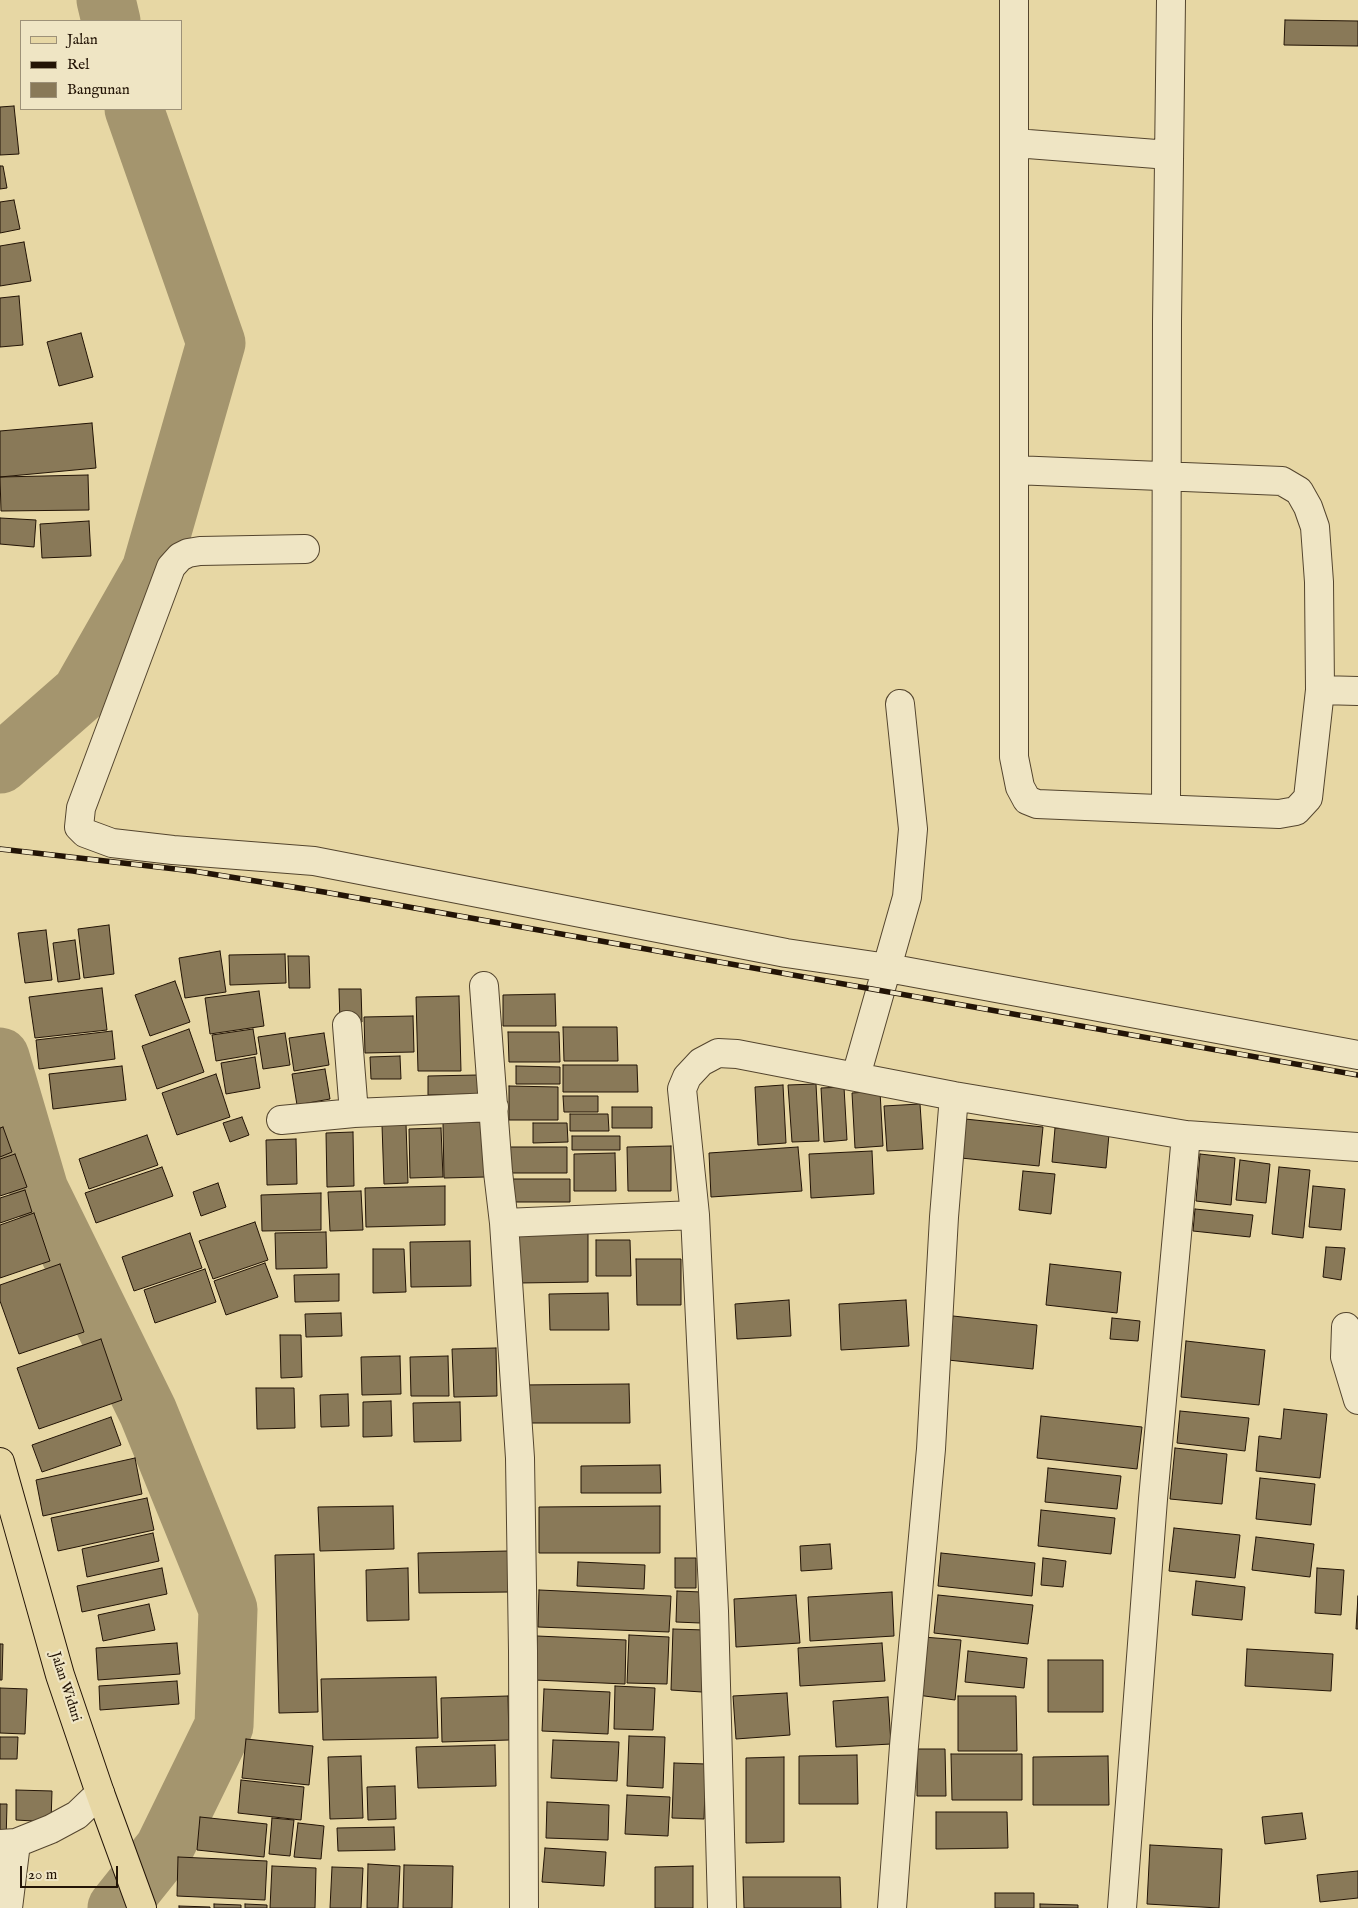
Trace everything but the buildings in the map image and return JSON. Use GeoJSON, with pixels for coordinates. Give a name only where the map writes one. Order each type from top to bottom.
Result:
{"type":"FeatureCollection","features":[{"type":"Feature","properties":{"kind":"main road","name":"Jalan Widuri"},"geometry":{"type":"LineString","coordinates":[[0,1462],[60,1675],[142,1908]]}},
{"type":"Feature","properties":{"kind":"street"},"geometry":{"type":"LineString","coordinates":[[1014,0],[1015,143],[1014,470],[1014,757],[1020,787],[1026,800],[1037,804],[1279,814],[1296,811],[1308,798],[1320,690],[1319,582],[1315,527],[1300,491],[1282,481],[1014,470]]}},
{"type":"Feature","properties":{"kind":"street"},"geometry":{"type":"LineString","coordinates":[[1166,809],[1166,476],[1171,0]]}},
{"type":"Feature","properties":{"kind":"street"},"geometry":{"type":"LineString","coordinates":[[1015,143],[1169,155]]}},
{"type":"Feature","properties":{"kind":"street"},"geometry":{"type":"LineString","coordinates":[[305,549],[200,552],[188,554],[180,558],[172,567],[81,808],[78,827],[85,834],[112,843],[173,850],[314,861],[786,953],[888,968],[1358,1055]]}},
{"type":"Feature","properties":{"kind":"street"},"geometry":{"type":"LineString","coordinates":[[1320,690],[1358,691]]}},
{"type":"Feature","properties":{"kind":"street"},"geometry":{"type":"LineString","coordinates":[[856,1076],[907,897],[913,829],[900,704]]}},
{"type":"Feature","properties":{"kind":"street"},"geometry":{"type":"LineString","coordinates":[[484,986],[498,1172],[504,1223],[520,1458],[524,1908]]}},
{"type":"Feature","properties":{"kind":"street"},"geometry":{"type":"LineString","coordinates":[[347,1025],[354,1113]]}},
{"type":"Feature","properties":{"kind":"street"},"geometry":{"type":"LineString","coordinates":[[722,1908],[714,1611],[696,1215],[682,1089],[687,1077],[701,1062],[718,1053],[737,1054],[954,1096],[1186,1135],[1358,1147]]}},
{"type":"Feature","properties":{"kind":"street"},"geometry":{"type":"LineString","coordinates":[[892,1908],[904,1746],[931,1448],[944,1226],[954,1096]]}},
{"type":"Feature","properties":{"kind":"street"},"geometry":{"type":"LineString","coordinates":[[281,1120],[354,1113],[494,1107]]}},
{"type":"Feature","properties":{"kind":"street"},"geometry":{"type":"LineString","coordinates":[[1122,1908],[1153,1499],[1186,1135]]}},
{"type":"Feature","properties":{"kind":"street"},"geometry":{"type":"LineString","coordinates":[[504,1223],[696,1215]]}},
{"type":"Feature","properties":{"kind":"street"},"geometry":{"type":"LineString","coordinates":[[1346,1327],[1345,1357],[1358,1400]]}},
{"type":"Feature","properties":{"kind":"street"},"geometry":{"type":"LineString","coordinates":[[8,1908],[8,1844],[51,1829],[104,1803]]}},
{"type":"Feature","properties":{"kind":"waterway"},"geometry":{"type":"LineString","coordinates":[[106,0],[111,20]]}},
{"type":"Feature","properties":{"kind":"waterway"},"geometry":{"type":"LineString","coordinates":[[0,764],[81,693],[151,570],[216,343],[134,110]]}},
{"type":"Feature","properties":{"kind":"waterway"},"geometry":{"type":"LineString","coordinates":[[0,1057],[39,1190],[148,1412],[228,1609],[224,1726],[164,1849],[117,1908]]}},
{"type":"Feature","properties":{"kind":"railway"},"geometry":{"type":"LineString","coordinates":[[0,849],[193,871],[324,892],[1358,1075]]}}]}
